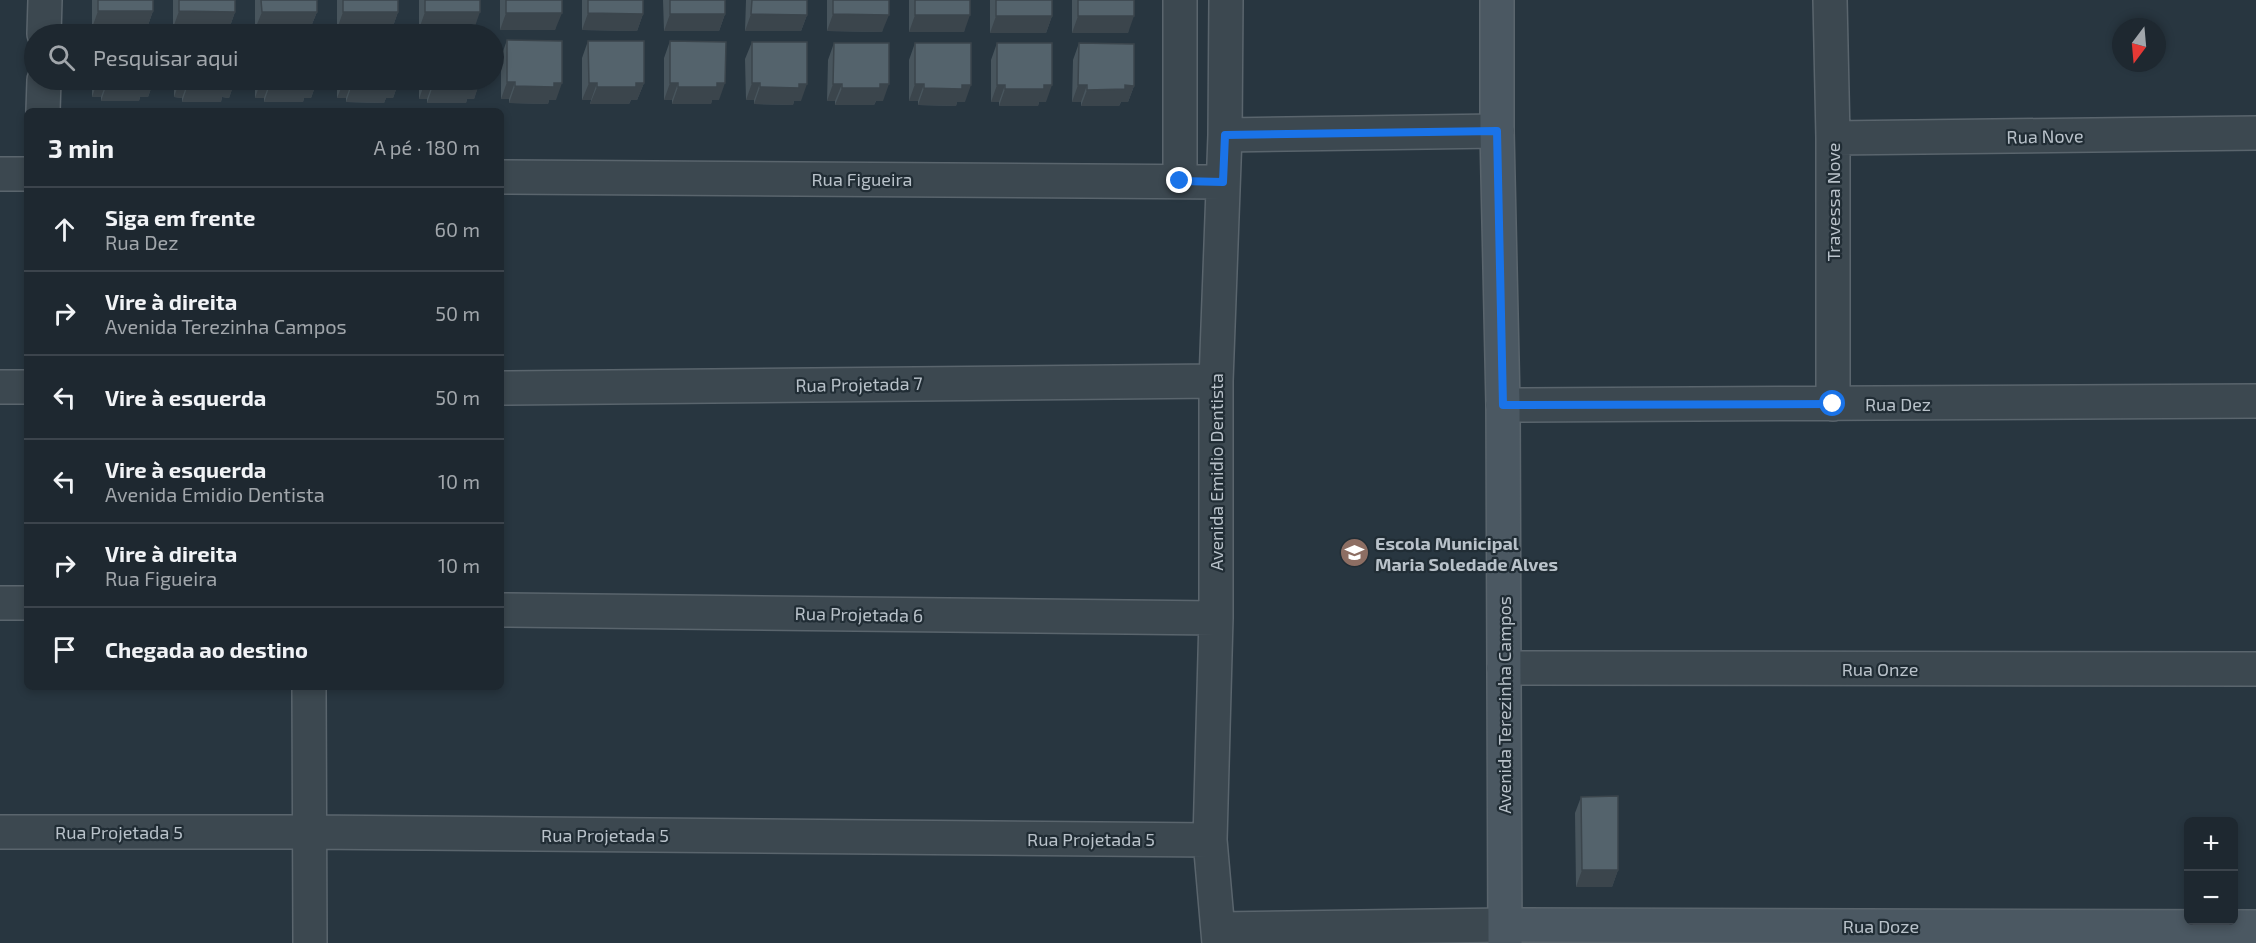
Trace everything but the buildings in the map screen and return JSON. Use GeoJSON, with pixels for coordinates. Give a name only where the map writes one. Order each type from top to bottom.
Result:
{"type":"FeatureCollection","features":[{"type":"Feature","properties":{"kind":"street"},"geometry":{"type":"LineString","coordinates":[[44,24],[45,0]]}},
{"type":"Feature","properties":{"kind":"street"},"geometry":{"type":"LineString","coordinates":[[1180,0],[1180,181]]}},
{"type":"Feature","properties":{"kind":"street","name":"Avenida Emidio Dentista"},"geometry":{"type":"LineString","coordinates":[[1219,936],[1210,840],[1216,618],[1216,381],[1225,135],[1226,0]]}},
{"type":"Feature","properties":{"kind":"street","name":"Avenida Terezinha Campos"},"geometry":{"type":"LineString","coordinates":[[1497,0],[1497,131],[1503,405],[1505,934]]}},
{"type":"Feature","properties":{"kind":"street","name":"Travessa Nove"},"geometry":{"type":"LineString","coordinates":[[1830,0],[1833,138],[1833,404]]}},
{"type":"Feature","properties":{"kind":"street"},"geometry":{"type":"LineString","coordinates":[[43,108],[44,90]]}},
{"type":"Feature","properties":{"kind":"street"},"geometry":{"type":"LineString","coordinates":[[1225,135],[1497,131]]}},
{"type":"Feature","properties":{"kind":"street","name":"Rua Nove"},"geometry":{"type":"LineString","coordinates":[[1833,138],[2256,133]]}},
{"type":"Feature","properties":{"kind":"street"},"geometry":{"type":"LineString","coordinates":[[0,174],[24,174]]}},
{"type":"Feature","properties":{"kind":"street","name":"Rua Figueira"},"geometry":{"type":"LineString","coordinates":[[504,177],[1223,182]]}},
{"type":"Feature","properties":{"kind":"street","name":"Rua Projetada 7"},"geometry":{"type":"LineString","coordinates":[[504,388],[1216,381]]}},
{"type":"Feature","properties":{"kind":"street"},"geometry":{"type":"LineString","coordinates":[[0,387],[24,387]]}},
{"type":"Feature","properties":{"kind":"street","name":"Rua Dez"},"geometry":{"type":"LineString","coordinates":[[1503,405],[2256,401]]}},
{"type":"Feature","properties":{"kind":"street"},"geometry":{"type":"LineString","coordinates":[[0,603],[24,603]]}},
{"type":"Feature","properties":{"kind":"street","name":"Rua Projetada 6"},"geometry":{"type":"LineString","coordinates":[[504,610],[1216,618]]}},
{"type":"Feature","properties":{"kind":"street","name":"Rua Onze"},"geometry":{"type":"LineString","coordinates":[[1504,668],[2256,669]]}},
{"type":"Feature","properties":{"kind":"street"},"geometry":{"type":"LineString","coordinates":[[309,690],[310,943]]}},
{"type":"Feature","properties":{"kind":"street","name":"Rua Projetada 5"},"geometry":{"type":"LineString","coordinates":[[0,832],[310,832],[1210,840]]}},
{"type":"Feature","properties":{"kind":"street","name":"Rua Doze"},"geometry":{"type":"LineString","coordinates":[[1505,934],[2256,927]]}},
{"type":"Feature","properties":{"kind":"street"},"geometry":{"type":"LineString","coordinates":[[1219,936],[1505,934]]}},
{"type":"Feature","properties":{"kind":"place","name":"Escola Municipal Maria Soledade Alves"},"geometry":{"type":"Point","coordinates":[1354,553]}},
{"type":"Feature","properties":{"kind":"route"},"geometry":{"type":"LineString","coordinates":[[1180,181],[1223,182],[1225,135],[1497,131],[1503,405],[1833,404]]}}]}
